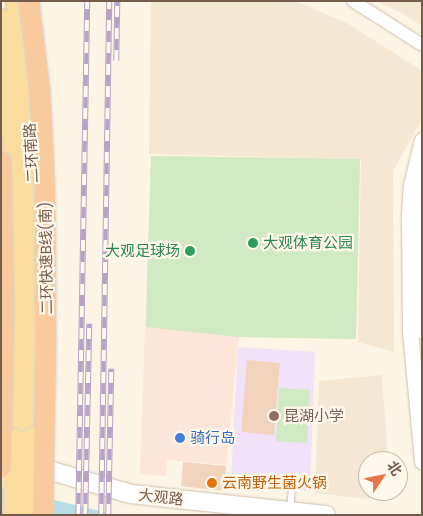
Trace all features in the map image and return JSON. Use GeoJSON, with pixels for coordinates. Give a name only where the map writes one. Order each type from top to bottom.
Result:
{"type":"FeatureCollection","features":[{"type":"Feature","properties":{"kind":"highway","name":"二环快速B线(南)"},"geometry":{"type":"LineString","coordinates":[[29,1],[39,83],[45,190],[46,352],[43,515]]}},
{"type":"Feature","properties":{"kind":"highway"},"geometry":{"type":"LineString","coordinates":[[1,162],[4,309],[1,466]]}},
{"type":"Feature","properties":{"kind":"main road","name":"二环南路"},"geometry":{"type":"LineString","coordinates":[[13,515],[23,438],[32,182],[27,92],[16,1]]}},
{"type":"Feature","properties":{"kind":"main road","name":"二环南路"},"geometry":{"type":"LineString","coordinates":[[1,18],[10,93],[23,438],[30,515]]}},
{"type":"Feature","properties":{"kind":"main road","name":"大观路"},"geometry":{"type":"LineString","coordinates":[[1,456],[132,494],[326,515]]}},
{"type":"Feature","properties":{"kind":"street"},"geometry":{"type":"LineString","coordinates":[[353,1],[422,45]]}},
{"type":"Feature","properties":{"kind":"street"},"geometry":{"type":"LineString","coordinates":[[422,140],[410,185],[409,217],[410,331],[422,461]]}},
{"type":"Feature","properties":{"kind":"street"},"geometry":{"type":"LineString","coordinates":[[422,184],[420,217],[422,331]]}},
{"type":"Feature","properties":{"kind":"lane"},"geometry":{"type":"LineString","coordinates":[[290,511],[292,488]]}},
{"type":"Feature","properties":{"kind":"shaded area"},"geometry":{"type":"Polygon","coordinates":[[[151,1],[295,1],[347,23],[422,71],[422,119],[393,171],[394,352],[358,342],[361,159],[149,154],[151,1]]]}},
{"type":"Feature","properties":{"kind":"shaded area"},"geometry":{"type":"Polygon","coordinates":[[[376,1],[422,1],[422,26],[400,12],[376,1]]]}},
{"type":"Feature","properties":{"kind":"shaded area","name":"大观体育公园"},"geometry":{"type":"Polygon","coordinates":[[[151,156],[360,159],[356,339],[239,337],[226,465],[167,460],[166,476],[140,474],[151,156]]]}},
{"type":"Feature","properties":{"kind":"shaded area","name":"昆湖小学"},"geometry":{"type":"Polygon","coordinates":[[[238,347],[315,352],[310,491],[231,480],[238,347]]]}},
{"type":"Feature","properties":{"kind":"shaded area"},"geometry":{"type":"Polygon","coordinates":[[[382,375],[387,451],[358,451],[358,498],[315,493],[319,381],[382,375]]]}},
{"type":"Feature","properties":{"kind":"green space","name":"大观体育公园"},"geometry":{"type":"Polygon","coordinates":[[[151,156],[360,159],[356,339],[238,337],[146,327],[151,156]]]}},
{"type":"Feature","properties":{"kind":"green space"},"geometry":{"type":"Polygon","coordinates":[[[279,388],[310,390],[307,443],[276,441],[279,388]]]}},
{"type":"Feature","properties":{"kind":"water"},"geometry":{"type":"Polygon","coordinates":[[[1,487],[116,515],[1,515],[1,487]]]}},
{"type":"Feature","properties":{"kind":"building"},"geometry":{"type":"Polygon","coordinates":[[[247,360],[280,363],[274,435],[241,432],[247,360]]]}},
{"type":"Feature","properties":{"kind":"building"},"geometry":{"type":"Polygon","coordinates":[[[183,462],[226,466],[224,491],[181,486],[183,462]]]}},
{"type":"Feature","properties":{"kind":"railway"},"geometry":{"type":"LineString","coordinates":[[78,515],[87,1]]}},
{"type":"Feature","properties":{"kind":"railway"},"geometry":{"type":"LineString","coordinates":[[101,515],[109,1]]}},
{"type":"Feature","properties":{"kind":"railway"},"geometry":{"type":"LineString","coordinates":[[116,61],[117,1]]}},
{"type":"Feature","properties":{"kind":"railway"},"geometry":{"type":"LineString","coordinates":[[85,515],[89,324]]}},
{"type":"Feature","properties":{"kind":"railway"},"geometry":{"type":"LineString","coordinates":[[108,515],[111,369]]}},
{"type":"Feature","properties":{"kind":"place","name":"大观体育公园"},"geometry":{"type":"Point","coordinates":[253,243]}},
{"type":"Feature","properties":{"kind":"place","name":"大观足球场"},"geometry":{"type":"Point","coordinates":[190,251]}},
{"type":"Feature","properties":{"kind":"place","name":"昆湖小学"},"geometry":{"type":"Point","coordinates":[274,416]}},
{"type":"Feature","properties":{"kind":"place","name":"骑行岛"},"geometry":{"type":"Point","coordinates":[180,438]}},
{"type":"Feature","properties":{"kind":"place","name":"云南野生菌火锅"},"geometry":{"type":"Point","coordinates":[212,483]}}]}
